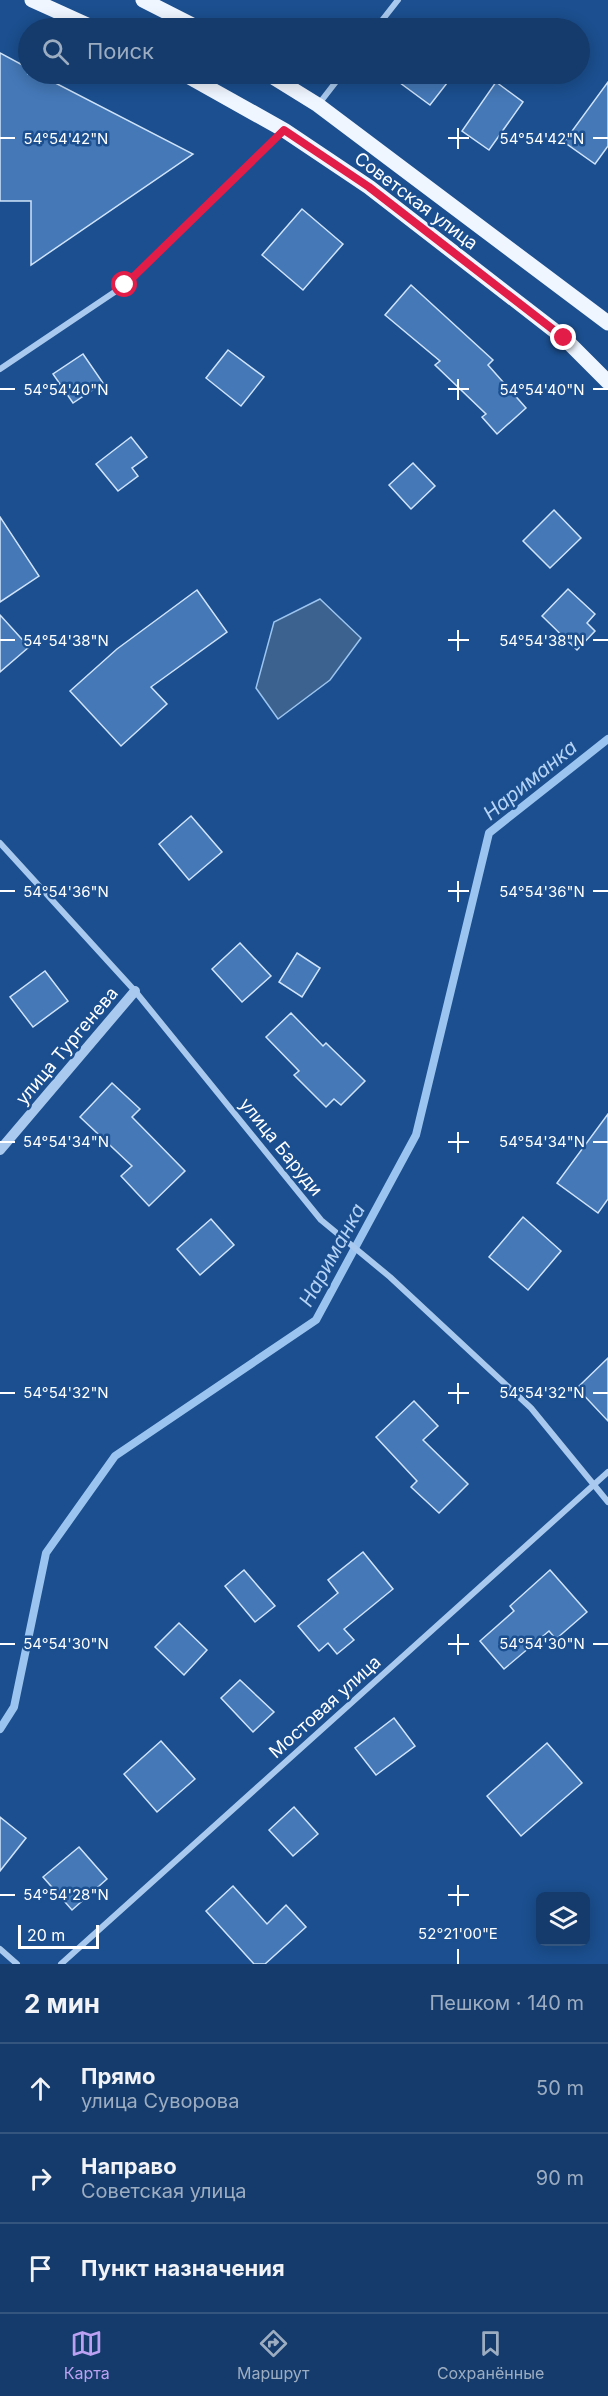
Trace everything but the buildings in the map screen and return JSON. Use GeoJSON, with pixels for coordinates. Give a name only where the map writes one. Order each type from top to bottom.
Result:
{"type":"FeatureCollection","features":[{"type":"Feature","properties":{"kind":"main road"},"geometry":{"type":"LineString","coordinates":[[32,0],[72,18]]}},
{"type":"Feature","properties":{"kind":"main road"},"geometry":{"type":"LineString","coordinates":[[143,0],[178,18]]}},
{"type":"Feature","properties":{"kind":"main road","name":"Советская улица"},"geometry":{"type":"LineString","coordinates":[[202,84],[284,130],[369,187],[564,338],[608,382]]}},
{"type":"Feature","properties":{"kind":"main road","name":"Советская улица"},"geometry":{"type":"LineString","coordinates":[[284,84],[318,105],[608,323]]}},
{"type":"Feature","properties":{"kind":"street"},"geometry":{"type":"LineString","coordinates":[[384,18],[398,0]]}},
{"type":"Feature","properties":{"kind":"street"},"geometry":{"type":"LineString","coordinates":[[318,105],[334,84]]}},
{"type":"Feature","properties":{"kind":"street"},"geometry":{"type":"LineString","coordinates":[[0,369],[125,285],[284,130]]}},
{"type":"Feature","properties":{"kind":"street","name":"улица Баруди"},"geometry":{"type":"LineString","coordinates":[[0,843],[135,991],[321,1220],[390,1277],[531,1408],[608,1502]]}},
{"type":"Feature","properties":{"kind":"street","name":"улица Тургенева"},"geometry":{"type":"LineString","coordinates":[[0,1150],[135,991]]}},
{"type":"Feature","properties":{"kind":"street","name":"Мостовая улица"},"geometry":{"type":"LineString","coordinates":[[61,1964],[608,1472]]}},
{"type":"Feature","properties":{"kind":"street"},"geometry":{"type":"LineString","coordinates":[[0,1949],[17,1964]]}},
{"type":"Feature","properties":{"kind":"water"},"geometry":{"type":"Polygon","coordinates":[[[320,599],[361,638],[330,680],[278,719],[256,688],[274,622],[320,599]]]}},
{"type":"Feature","properties":{"kind":"waterway","name":"Нариманка"},"geometry":{"type":"LineString","coordinates":[[0,1729],[14,1707],[46,1553],[115,1456],[316,1320],[416,1135],[489,833],[608,739]]}},
{"type":"Feature","properties":{"kind":"route"},"geometry":{"type":"LineString","coordinates":[[125,285],[284,130],[369,187],[564,338]]}}]}
